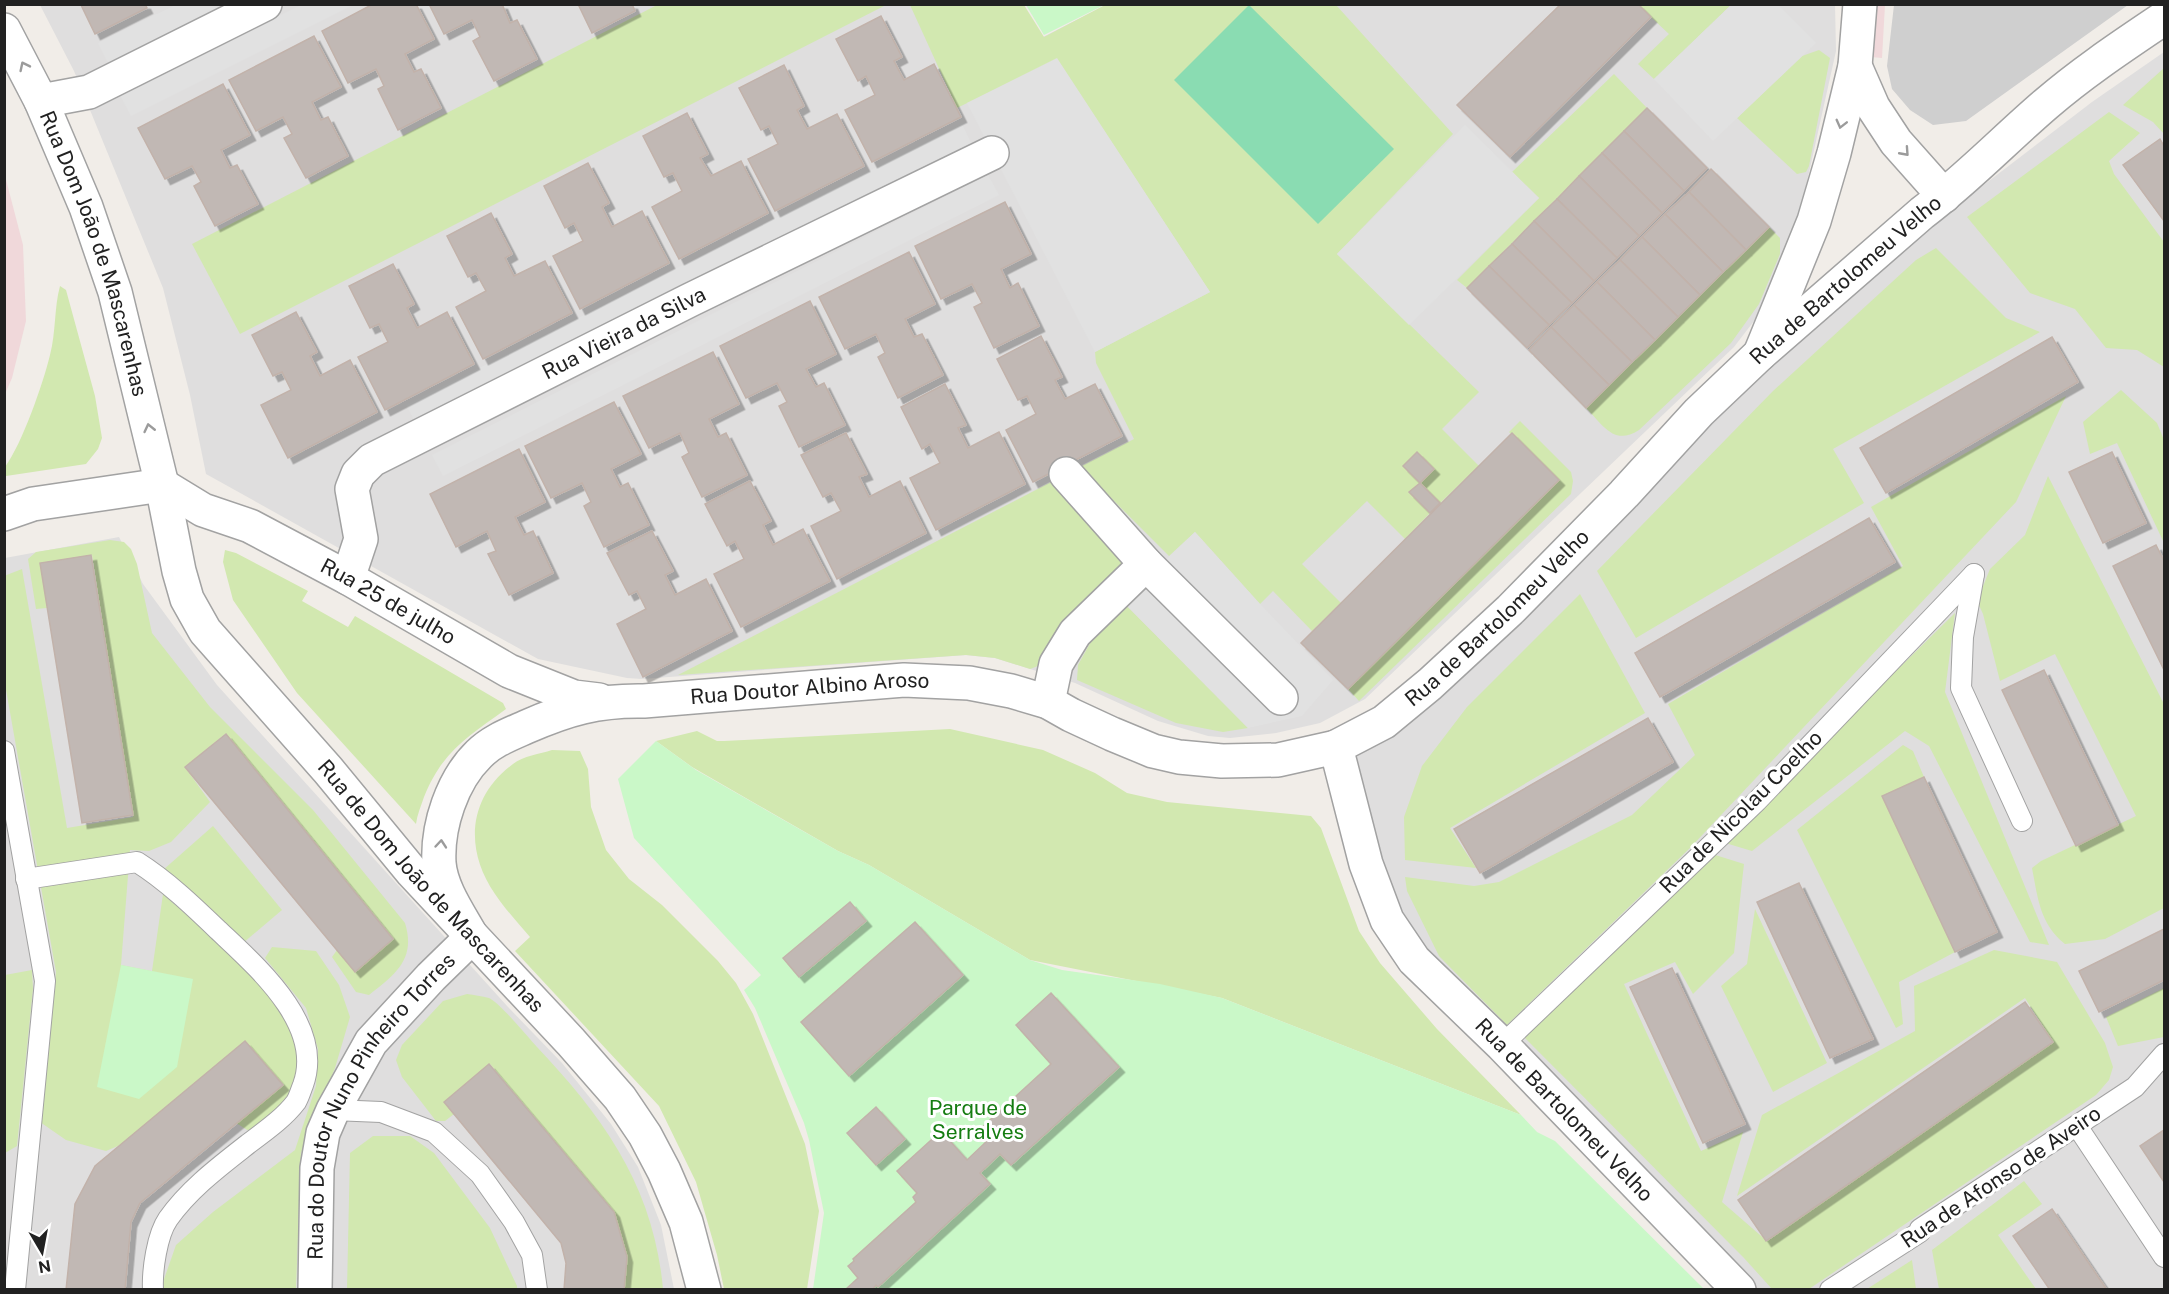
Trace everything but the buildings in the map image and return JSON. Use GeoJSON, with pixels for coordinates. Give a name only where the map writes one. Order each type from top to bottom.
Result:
{"type":"FeatureCollection","features":[{"type":"Feature","properties":{"kind":"street"},"geometry":{"type":"LineString","coordinates":[[41,101],[89,92],[265,4]]}},
{"type":"Feature","properties":{"kind":"street"},"geometry":{"type":"LineString","coordinates":[[1760,354],[1814,220],[1834,153],[1855,66],[1860,4]]}},
{"type":"Feature","properties":{"kind":"street","name":"Rua de Bartolomeu Velho"},"geometry":{"type":"LineString","coordinates":[[1739,1290],[1502,1045],[1414,960],[1387,920],[1366,864],[1336,747],[1384,722],[1430,684],[1510,610],[1624,494],[1700,412],[1760,354],[1944,196],[2047,103],[2094,66],[2164,18]]}},
{"type":"Feature","properties":{"kind":"street","name":"Rua Dom João de Mascarenhas"},"geometry":{"type":"LineString","coordinates":[[4,30],[41,101],[86,207],[115,292],[162,485]]}},
{"type":"Feature","properties":{"kind":"street"},"geometry":{"type":"LineString","coordinates":[[1855,66],[1873,107],[1896,142],[1944,196]]}},
{"type":"Feature","properties":{"kind":"street","name":"Rua Vieira da Silva"},"geometry":{"type":"LineString","coordinates":[[348,578],[361,538],[352,489],[358,474],[372,460],[680,305],[992,153]]}},
{"type":"Feature","properties":{"kind":"street"},"geometry":{"type":"LineString","coordinates":[[1066,474],[1146,564],[1281,698]]}},
{"type":"Feature","properties":{"kind":"street"},"geometry":{"type":"LineString","coordinates":[[4,514],[33,504],[162,485]]}},
{"type":"Feature","properties":{"kind":"street","name":"Rua 25 de julho"},"geometry":{"type":"LineString","coordinates":[[162,485],[202,510],[250,526],[348,578],[509,671],[574,697],[620,701]]}},
{"type":"Feature","properties":{"kind":"street","name":"Rua de Dom João de Mascarenhas"},"geometry":{"type":"LineString","coordinates":[[162,485],[187,600],[205,632],[328,770],[412,872],[571,1042],[620,1098],[645,1135],[664,1171],[686,1222],[704,1290]]}},
{"type":"Feature","properties":{"kind":"street"},"geometry":{"type":"LineString","coordinates":[[1048,702],[1056,664],[1075,633],[1146,564]]}},
{"type":"Feature","properties":{"kind":"street","name":"Rua Doutor Albino Aroso"},"geometry":{"type":"LineString","coordinates":[[472,937],[448,894],[439,864],[446,810],[452,793],[477,756],[496,740],[572,709],[620,701],[904,680],[969,683],[1011,691],[1048,702],[1122,738],[1154,751],[1179,757],[1222,761],[1278,760],[1336,747]]}},
{"type":"Feature","properties":{"kind":"street","name":"Rua do Doutor Nuno Pinheiro Torres"},"geometry":{"type":"LineString","coordinates":[[315,1290],[317,1168],[323,1133],[333,1110],[371,1042],[431,977],[472,937]]}},
{"type":"Feature","properties":{"kind":"lane","name":"Rua de Nicolau Coelho"},"geometry":{"type":"LineString","coordinates":[[1502,1045],[1756,801],[1974,574],[1963,636],[1961,688],[2022,821]]}},
{"type":"Feature","properties":{"kind":"lane"},"geometry":{"type":"LineString","coordinates":[[4,752],[45,981],[15,1290]]}},
{"type":"Feature","properties":{"kind":"lane"},"geometry":{"type":"LineString","coordinates":[[26,879],[137,862],[193,906],[261,971],[286,1001],[301,1031],[307,1074],[296,1101],[266,1131],[218,1167],[167,1220],[156,1252],[153,1290]]}},
{"type":"Feature","properties":{"kind":"lane","name":"Rua de Afonso de Aveiro"},"geometry":{"type":"LineString","coordinates":[[1830,1290],[2135,1087],[2164,1054]]}},
{"type":"Feature","properties":{"kind":"lane"},"geometry":{"type":"LineString","coordinates":[[333,1110],[381,1112],[434,1131],[480,1174],[514,1222],[532,1255],[537,1290]]}},
{"type":"Feature","properties":{"kind":"lane"},"geometry":{"type":"LineString","coordinates":[[2077,1126],[2164,1257]]}},
{"type":"Feature","properties":{"kind":"shaded area"},"geometry":{"type":"Polygon","coordinates":[[[1023,4],[1043,37],[1108,4],[1835,4],[1836,51],[1800,213],[1769,291],[1754,321],[1734,347],[1365,699],[1320,723],[1276,733],[1230,738],[1208,736],[1158,721],[1075,683],[995,658],[966,655],[642,679],[627,678],[538,659],[206,474],[190,395],[163,288],[74,71],[40,5],[1023,4]]]}},
{"type":"Feature","properties":{"kind":"shaded area"},"geometry":{"type":"Polygon","coordinates":[[[1894,4],[2128,5],[1966,121],[1933,125],[1910,110],[1892,89],[1887,66],[1894,4]]]}},
{"type":"Feature","properties":{"kind":"shaded area"},"geometry":{"type":"Polygon","coordinates":[[[175,5],[226,5],[108,63],[98,43],[175,5]]]}},
{"type":"Feature","properties":{"kind":"shaded area"},"geometry":{"type":"Polygon","coordinates":[[[301,5],[353,5],[131,116],[120,95],[301,5]]]}},
{"type":"Feature","properties":{"kind":"shaded area"},"geometry":{"type":"Polygon","coordinates":[[[1731,5],[1778,5],[1816,43],[1713,141],[1654,79],[1731,5]]]}},
{"type":"Feature","properties":{"kind":"shaded area"},"geometry":{"type":"Polygon","coordinates":[[[1874,5],[1885,5],[1882,58],[1871,57],[1874,5]]]}},
{"type":"Feature","properties":{"kind":"shaded area"},"geometry":{"type":"Polygon","coordinates":[[[2164,52],[2164,1289],[1739,1289],[1414,960],[1336,747],[1938,220],[2092,102],[2164,52]]]}},
{"type":"Feature","properties":{"kind":"shaded area"},"geometry":{"type":"Polygon","coordinates":[[[1057,58],[1210,292],[1095,352],[967,103],[1057,58]]]}},
{"type":"Feature","properties":{"kind":"shaded area"},"geometry":{"type":"Polygon","coordinates":[[[962,124],[972,145],[417,425],[406,405],[962,124]]]}},
{"type":"Feature","properties":{"kind":"shaded area"},"geometry":{"type":"Polygon","coordinates":[[[1465,125],[1539,198],[1409,325],[1337,254],[1465,125]]]}},
{"type":"Feature","properties":{"kind":"shaded area"},"geometry":{"type":"Polygon","coordinates":[[[4,172],[23,245],[26,321],[12,378],[5,394],[4,172]]]}},
{"type":"Feature","properties":{"kind":"shaded area"},"geometry":{"type":"Polygon","coordinates":[[[988,175],[999,195],[443,476],[432,455],[988,175]]]}},
{"type":"Feature","properties":{"kind":"shaded area"},"geometry":{"type":"Polygon","coordinates":[[[1195,532],[1333,680],[1302,716],[1248,728],[1122,601],[1195,532]]]}},
{"type":"Feature","properties":{"kind":"shaded area"},"geometry":{"type":"Polygon","coordinates":[[[119,537],[143,584],[217,685],[508,1007],[562,1063],[611,1124],[638,1167],[661,1225],[674,1289],[5,1290],[5,558],[119,537]]]}},
{"type":"Feature","properties":{"kind":"green space"},"geometry":{"type":"Polygon","coordinates":[[[659,4],[886,5],[240,334],[192,244],[659,4]]]}},
{"type":"Feature","properties":{"kind":"green space"},"geometry":{"type":"Polygon","coordinates":[[[910,5],[1024,5],[1044,37],[1105,5],[1336,5],[1453,134],[1337,254],[1479,392],[1442,429],[1479,466],[1440,503],[1420,483],[1410,492],[1430,513],[1405,539],[1367,501],[1302,564],[1341,603],[1312,631],[1273,591],[1260,604],[1195,532],[1169,556],[1080,467],[1134,439],[1096,363],[1095,352],[1210,292],[1057,59],[957,108],[910,5]]]}},
{"type":"Feature","properties":{"kind":"green space"},"geometry":{"type":"Polygon","coordinates":[[[1026,5],[1104,5],[1044,35],[1026,5]]]}},
{"type":"Feature","properties":{"kind":"green space"},"geometry":{"type":"Polygon","coordinates":[[[1249,5],[1394,149],[1318,224],[1174,80],[1249,5]]]}},
{"type":"Feature","properties":{"kind":"green space"},"geometry":{"type":"Polygon","coordinates":[[[1638,5],[1731,5],[1654,79],[1638,64],[1669,34],[1638,5]]]}},
{"type":"Feature","properties":{"kind":"green space"},"geometry":{"type":"Polygon","coordinates":[[[1819,50],[1830,58],[1809,166],[1806,172],[1797,174],[1737,118],[1802,56],[1819,50]]]}},
{"type":"Feature","properties":{"kind":"green space"},"geometry":{"type":"Polygon","coordinates":[[[2164,68],[2164,134],[2153,122],[2123,105],[2164,68]]]}},
{"type":"Feature","properties":{"kind":"green space"},"geometry":{"type":"Polygon","coordinates":[[[1614,74],[1647,108],[1467,288],[1457,280],[1539,198],[1512,172],[1614,74]]]}},
{"type":"Feature","properties":{"kind":"green space"},"geometry":{"type":"Polygon","coordinates":[[[2109,112],[2140,133],[2109,161],[2114,174],[2164,242],[2164,367],[2137,350],[2106,348],[2075,309],[2030,293],[1967,217],[2109,112]]]}},
{"type":"Feature","properties":{"kind":"green space"},"geometry":{"type":"Polygon","coordinates":[[[1769,227],[1780,238],[1780,254],[1759,304],[1731,343],[1639,430],[1623,436],[1610,432],[1586,408],[1769,227]]]}},
{"type":"Feature","properties":{"kind":"green space"},"geometry":{"type":"Polygon","coordinates":[[[1936,248],[2006,318],[2040,332],[1833,449],[1864,503],[1636,638],[1597,571],[1773,391],[1916,260],[1936,248]]]}},
{"type":"Feature","properties":{"kind":"green space"},"geometry":{"type":"Polygon","coordinates":[[[60,286],[66,290],[95,396],[102,438],[98,449],[86,464],[6,476],[5,467],[25,429],[47,367],[60,286]]]}},
{"type":"Feature","properties":{"kind":"green space"},"geometry":{"type":"Polygon","coordinates":[[[2121,390],[2157,423],[2164,440],[2164,543],[2117,443],[2090,454],[2083,422],[2121,390]]]}},
{"type":"Feature","properties":{"kind":"green space"},"geometry":{"type":"Polygon","coordinates":[[[2066,396],[2016,502],[1690,848],[1507,1025],[1439,956],[1407,891],[1405,877],[1474,886],[1499,882],[1632,815],[1695,755],[1668,704],[1903,566],[1871,507],[2066,396]]]}},
{"type":"Feature","properties":{"kind":"green space"},"geometry":{"type":"Polygon","coordinates":[[[1520,421],[1571,472],[1573,481],[1571,494],[1359,701],[1348,689],[1559,480],[1509,432],[1520,421]]]}},
{"type":"Feature","properties":{"kind":"green space"},"geometry":{"type":"Polygon","coordinates":[[[2048,476],[2164,704],[2164,908],[2105,939],[2065,944],[2050,928],[2041,910],[2032,868],[2041,861],[2136,816],[2055,654],[2000,681],[1983,614],[1977,601],[1990,569],[2025,535],[2048,476]]]}},
{"type":"Feature","properties":{"kind":"green space"},"geometry":{"type":"Polygon","coordinates":[[[1055,480],[1128,560],[1038,666],[1030,669],[995,658],[966,655],[678,675],[1055,480]]]}},
{"type":"Feature","properties":{"kind":"green space"},"geometry":{"type":"Polygon","coordinates":[[[110,540],[124,542],[131,549],[137,564],[152,633],[210,707],[313,810],[405,923],[408,946],[401,965],[388,980],[369,995],[356,992],[332,957],[337,950],[355,971],[225,734],[185,767],[210,802],[171,842],[149,851],[130,850],[121,965],[192,979],[152,971],[163,894],[256,976],[280,1001],[299,1041],[302,1063],[286,1105],[249,1131],[236,1123],[283,1085],[245,1041],[125,1143],[106,1151],[66,1140],[40,1122],[56,972],[5,684],[4,576],[22,569],[67,828],[133,817],[92,555],[41,563],[47,608],[36,609],[28,559],[36,552],[110,540]]]}},
{"type":"Feature","properties":{"kind":"green space"},"geometry":{"type":"Polygon","coordinates":[[[225,550],[236,553],[308,591],[302,601],[348,627],[355,616],[503,703],[506,709],[458,746],[439,767],[424,797],[416,824],[297,693],[233,600],[223,562],[225,550]]]}},
{"type":"Feature","properties":{"kind":"green space"},"geometry":{"type":"Polygon","coordinates":[[[1580,594],[1645,713],[1450,828],[1476,868],[1405,860],[1404,817],[1422,766],[1467,707],[1580,594]]]}},
{"type":"Feature","properties":{"kind":"green space"},"geometry":{"type":"Polygon","coordinates":[[[1122,601],[1248,728],[1223,732],[1176,723],[1077,680],[1078,665],[1094,636],[1122,601]]]}},
{"type":"Feature","properties":{"kind":"green space"},"geometry":{"type":"Polygon","coordinates":[[[1955,613],[1945,692],[2049,945],[2030,942],[1929,746],[1905,731],[1752,851],[1722,842],[1955,613]]]}},
{"type":"Feature","properties":{"kind":"green space"},"geometry":{"type":"Polygon","coordinates":[[[950,729],[1043,750],[1095,773],[1127,793],[1167,802],[1311,816],[1321,828],[1359,931],[1380,963],[1437,1029],[1521,1115],[1222,998],[1030,960],[869,865],[838,851],[692,767],[656,741],[697,731],[717,741],[724,741],[950,729]]]}},
{"type":"Feature","properties":{"kind":"green space","name":"Parque de Serralves"},"geometry":{"type":"Polygon","coordinates":[[[656,741],[696,770],[838,851],[869,865],[1030,960],[1062,970],[1160,984],[1222,998],[1521,1115],[1537,1132],[1555,1141],[1704,1289],[813,1289],[824,1213],[804,1123],[755,1008],[744,990],[761,975],[634,838],[618,779],[656,741]]]}},
{"type":"Feature","properties":{"kind":"green space"},"geometry":{"type":"Polygon","coordinates":[[[1903,745],[1913,751],[1924,777],[1882,796],[1955,952],[1899,982],[1903,1024],[1896,1028],[1797,830],[1903,745]]]}},
{"type":"Feature","properties":{"kind":"green space"},"geometry":{"type":"Polygon","coordinates":[[[552,750],[580,751],[588,769],[591,807],[606,850],[629,879],[662,905],[718,961],[736,983],[753,1014],[805,1144],[819,1211],[807,1289],[724,1289],[717,1255],[696,1182],[659,1106],[515,951],[530,937],[499,900],[485,877],[475,842],[476,824],[479,808],[498,777],[517,761],[552,750]]]}},
{"type":"Feature","properties":{"kind":"green space"},"geometry":{"type":"Polygon","coordinates":[[[213,826],[282,910],[243,943],[163,870],[213,826]]]}},
{"type":"Feature","properties":{"kind":"green space"},"geometry":{"type":"Polygon","coordinates":[[[1709,853],[1744,864],[1734,953],[1693,994],[1675,962],[1624,984],[1701,1151],[1743,1132],[1722,1202],[1767,1241],[2053,1042],[2025,998],[1737,1196],[1762,1115],[1915,1031],[1914,986],[1994,950],[2057,962],[2105,1043],[2113,1067],[2109,1080],[2096,1095],[1809,1289],[1772,1289],[1522,1035],[1709,853]]]}},
{"type":"Feature","properties":{"kind":"green space"},"geometry":{"type":"Polygon","coordinates":[[[1755,909],[1827,1063],[1773,1092],[1721,986],[1747,964],[1755,909]]]}},
{"type":"Feature","properties":{"kind":"green space"},"geometry":{"type":"Polygon","coordinates":[[[272,947],[316,951],[339,985],[350,1017],[335,1068],[301,1153],[296,1289],[163,1289],[163,1282],[176,1245],[213,1212],[295,1150],[316,1086],[318,1049],[306,1008],[265,958],[272,947]]]}},
{"type":"Feature","properties":{"kind":"green space"},"geometry":{"type":"Polygon","coordinates":[[[121,965],[193,979],[177,1067],[139,1099],[97,1087],[121,965]]]}},
{"type":"Feature","properties":{"kind":"green space"},"geometry":{"type":"Polygon","coordinates":[[[32,970],[33,989],[17,1146],[5,1153],[5,975],[32,970]]]}},
{"type":"Feature","properties":{"kind":"green space"},"geometry":{"type":"Polygon","coordinates":[[[2164,988],[2164,1037],[2118,1046],[2106,1017],[2164,988]]]}},
{"type":"Feature","properties":{"kind":"green space"},"geometry":{"type":"Polygon","coordinates":[[[467,994],[494,1001],[562,1074],[604,1129],[637,1187],[649,1219],[658,1253],[663,1289],[624,1289],[614,1212],[490,1064],[454,1114],[445,1121],[436,1121],[402,1077],[396,1060],[402,1045],[443,1001],[467,994]]]}},
{"type":"Feature","properties":{"kind":"green space"},"geometry":{"type":"Polygon","coordinates":[[[373,1136],[410,1136],[434,1153],[490,1228],[517,1289],[347,1289],[350,1153],[373,1136]]]}},
{"type":"Feature","properties":{"kind":"green space"},"geometry":{"type":"Polygon","coordinates":[[[2024,1181],[2042,1204],[1998,1235],[2036,1289],[1939,1289],[1932,1250],[2024,1181]]]}},
{"type":"Feature","properties":{"kind":"green space"},"geometry":{"type":"Polygon","coordinates":[[[1912,1260],[1916,1289],[1867,1289],[1912,1260]]]}}]}
